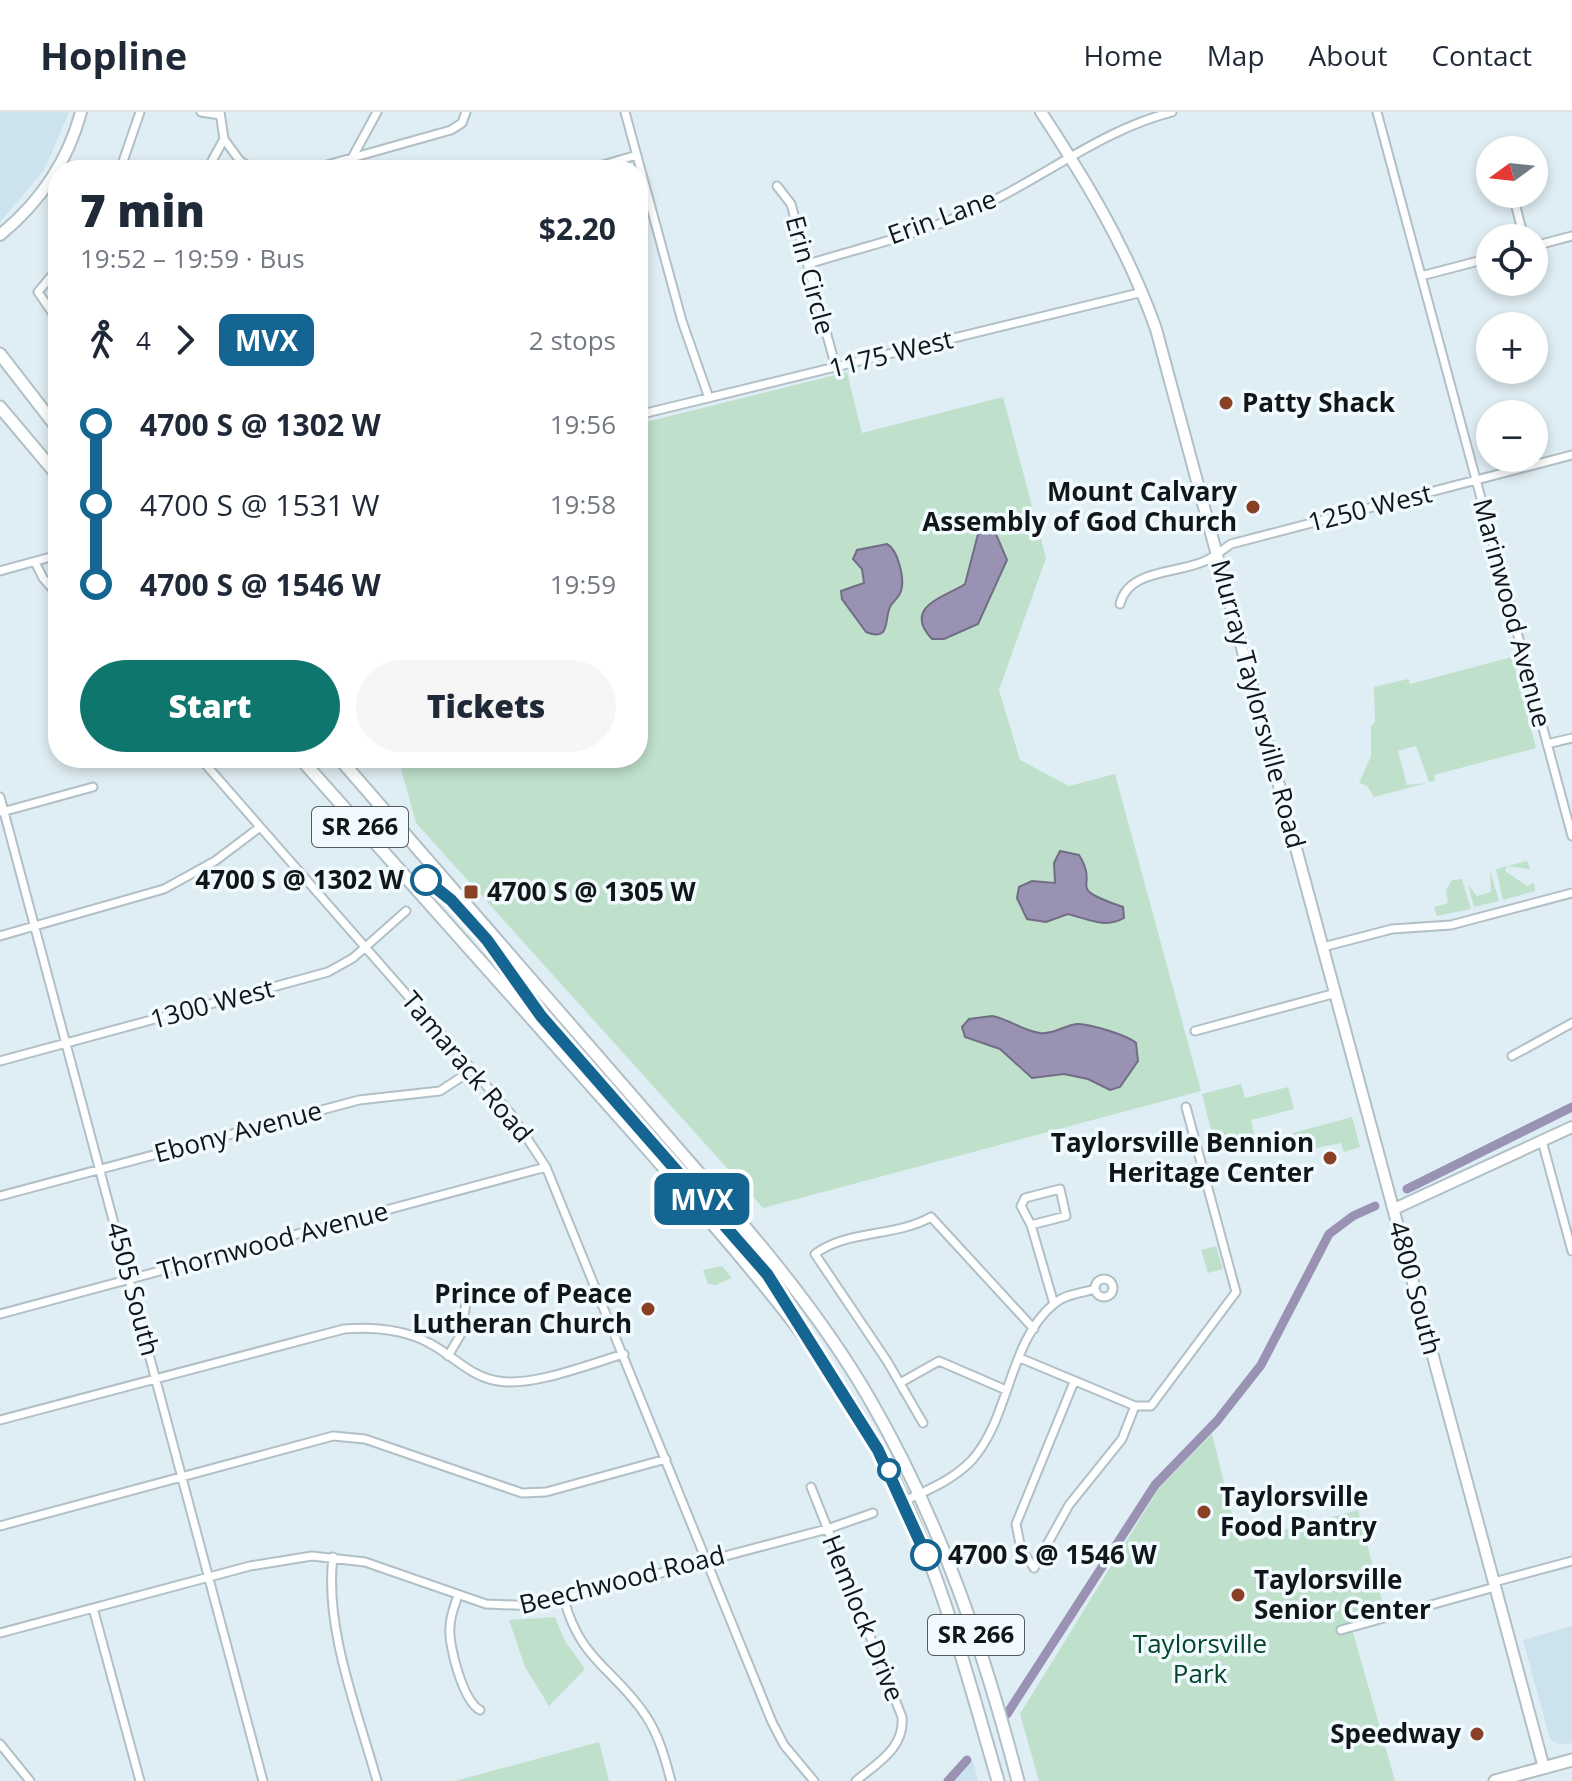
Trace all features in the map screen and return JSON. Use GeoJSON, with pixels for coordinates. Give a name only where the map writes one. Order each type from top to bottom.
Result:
{"type":"FeatureCollection","features":[{"type":"Feature","properties":{"kind":"main road"},"geometry":{"type":"LineString","coordinates":[[0,354],[48,416]]}},
{"type":"Feature","properties":{"kind":"main road"},"geometry":{"type":"LineString","coordinates":[[0,407],[48,464]]}},
{"type":"Feature","properties":{"kind":"main road","name":"SR 266"},"geometry":{"type":"LineString","coordinates":[[309,768],[762,1281],[837,1384],[904,1501],[943,1602],[998,1781]]}},
{"type":"Feature","properties":{"kind":"main road","name":"SR 266"},"geometry":{"type":"LineString","coordinates":[[348,768],[796,1291],[860,1383],[919,1494],[973,1628],[1018,1781]]}},
{"type":"Feature","properties":{"kind":"main road"},"geometry":{"type":"LineString","coordinates":[[1495,1781],[1572,1760]]}},
{"type":"Feature","properties":{"kind":"street"},"geometry":{"type":"LineString","coordinates":[[62,160],[81,112]]}},
{"type":"Feature","properties":{"kind":"street"},"geometry":{"type":"LineString","coordinates":[[123,160],[140,112]]}},
{"type":"Feature","properties":{"kind":"street"},"geometry":{"type":"LineString","coordinates":[[201,112],[220,113],[224,139],[239,160]]}},
{"type":"Feature","properties":{"kind":"street"},"geometry":{"type":"LineString","coordinates":[[352,158],[377,112]]}},
{"type":"Feature","properties":{"kind":"street"},"geometry":{"type":"LineString","coordinates":[[345,160],[451,130],[462,123],[466,112]]}},
{"type":"Feature","properties":{"kind":"street"},"geometry":{"type":"LineString","coordinates":[[625,112],[638,160]]}},
{"type":"Feature","properties":{"kind":"street","name":"Murray Taylorsville Road"},"geometry":{"type":"LineString","coordinates":[[1041,112],[1108,217],[1143,292],[1336,993]]}},
{"type":"Feature","properties":{"kind":"street","name":"Erin Lane"},"geometry":{"type":"LineString","coordinates":[[808,264],[974,210],[1072,159],[1124,126],[1172,112]]}},
{"type":"Feature","properties":{"kind":"street","name":"Marinwood Avenue"},"geometry":{"type":"LineString","coordinates":[[1377,112],[1572,836]]}},
{"type":"Feature","properties":{"kind":"street"},"geometry":{"type":"LineString","coordinates":[[212,160],[224,139]]}},
{"type":"Feature","properties":{"kind":"street"},"geometry":{"type":"LineString","coordinates":[[620,160],[637,155]]}},
{"type":"Feature","properties":{"kind":"street"},"geometry":{"type":"LineString","coordinates":[[0,235],[34,203],[48,184]]}},
{"type":"Feature","properties":{"kind":"street","name":"Erin Circle"},"geometry":{"type":"LineString","coordinates":[[777,186],[791,204],[836,368]]}},
{"type":"Feature","properties":{"kind":"street"},"geometry":{"type":"LineString","coordinates":[[648,196],[682,321],[709,398]]}},
{"type":"Feature","properties":{"kind":"street"},"geometry":{"type":"LineString","coordinates":[[1548,242],[1572,236]]}},
{"type":"Feature","properties":{"kind":"street"},"geometry":{"type":"LineString","coordinates":[[1421,276],[1476,262]]}},
{"type":"Feature","properties":{"kind":"street"},"geometry":{"type":"LineString","coordinates":[[48,280],[38,292],[48,306]]}},
{"type":"Feature","properties":{"kind":"street","name":"1175 West"},"geometry":{"type":"LineString","coordinates":[[648,413],[1143,292]]}},
{"type":"Feature","properties":{"kind":"street","name":"1250 West"},"geometry":{"type":"LineString","coordinates":[[1120,604],[1123,591],[1132,582],[1204,562],[1231,544],[1572,455]]}},
{"type":"Feature","properties":{"kind":"street"},"geometry":{"type":"LineString","coordinates":[[0,571],[48,558]]}},
{"type":"Feature","properties":{"kind":"street"},"geometry":{"type":"LineString","coordinates":[[35,562],[48,581]]}},
{"type":"Feature","properties":{"kind":"street"},"geometry":{"type":"LineString","coordinates":[[1547,744],[1572,738]]}},
{"type":"Feature","properties":{"kind":"street","name":"Tamarack Road"},"geometry":{"type":"LineString","coordinates":[[209,768],[511,1114],[546,1167],[772,1722],[784,1745],[814,1781]]}},
{"type":"Feature","properties":{"kind":"street"},"geometry":{"type":"LineString","coordinates":[[2,812],[93,787]]}},
{"type":"Feature","properties":{"kind":"street","name":"4505 South"},"geometry":{"type":"LineString","coordinates":[[0,797],[263,1781]]}},
{"type":"Feature","properties":{"kind":"street"},"geometry":{"type":"LineString","coordinates":[[0,936],[164,889],[215,861],[260,827]]}},
{"type":"Feature","properties":{"kind":"street"},"geometry":{"type":"LineString","coordinates":[[1323,947],[1392,929],[1451,925],[1572,893]]}},
{"type":"Feature","properties":{"kind":"street","name":"1300 West"},"geometry":{"type":"LineString","coordinates":[[0,1061],[312,977],[341,965],[406,911]]}},
{"type":"Feature","properties":{"kind":"street"},"geometry":{"type":"LineString","coordinates":[[1195,1031],[1336,993]]}},
{"type":"Feature","properties":{"kind":"street","name":"4800 South"},"geometry":{"type":"LineString","coordinates":[[1336,993],[1495,1584]]}},
{"type":"Feature","properties":{"kind":"street"},"geometry":{"type":"LineString","coordinates":[[1512,1056],[1572,1023]]}},
{"type":"Feature","properties":{"kind":"street","name":"Ebony Avenue"},"geometry":{"type":"LineString","coordinates":[[0,1196],[359,1100],[440,1091],[472,1070]]}},
{"type":"Feature","properties":{"kind":"street"},"geometry":{"type":"LineString","coordinates":[[1020,1358],[1145,1408],[1156,1403],[1237,1287],[1186,1107]]}},
{"type":"Feature","properties":{"kind":"street"},"geometry":{"type":"LineString","coordinates":[[1394,1209],[1572,1127]]}},
{"type":"Feature","properties":{"kind":"street"},"geometry":{"type":"LineString","coordinates":[[1542,1141],[1572,1251]]}},
{"type":"Feature","properties":{"kind":"street","name":"Thornwood Avenue"},"geometry":{"type":"LineString","coordinates":[[0,1314],[546,1167]]}},
{"type":"Feature","properties":{"kind":"street"},"geometry":{"type":"LineString","coordinates":[[1031,1225],[1066,1216],[1060,1189],[1025,1198],[1021,1206],[1031,1225],[1054,1304]]}},
{"type":"Feature","properties":{"kind":"street"},"geometry":{"type":"LineString","coordinates":[[923,1423],[815,1254],[832,1245],[908,1227],[931,1217],[1034,1329]]}},
{"type":"Feature","properties":{"kind":"street"},"geometry":{"type":"LineString","coordinates":[[904,1501],[956,1474],[977,1453],[1034,1329],[1054,1304],[1095,1289]]}},
{"type":"Feature","properties":{"kind":"street"},"geometry":{"type":"LineString","coordinates":[[448,1356],[461,1334],[466,1303]]}},
{"type":"Feature","properties":{"kind":"street"},"geometry":{"type":"LineString","coordinates":[[0,1420],[344,1329],[402,1333],[428,1342],[476,1375],[515,1382],[624,1354]]}},
{"type":"Feature","properties":{"kind":"street"},"geometry":{"type":"LineString","coordinates":[[900,1383],[939,1361],[1006,1390]]}},
{"type":"Feature","properties":{"kind":"street"},"geometry":{"type":"LineString","coordinates":[[1074,1382],[1016,1524],[1021,1549],[1034,1568],[1069,1505],[1122,1439],[1135,1406]]}},
{"type":"Feature","properties":{"kind":"street"},"geometry":{"type":"LineString","coordinates":[[0,1526],[343,1436],[365,1439],[522,1493],[546,1492],[666,1459]]}},
{"type":"Feature","properties":{"kind":"street","name":"Hemlock Drive"},"geometry":{"type":"LineString","coordinates":[[811,1487],[902,1717],[901,1736],[895,1747],[856,1781]]}},
{"type":"Feature","properties":{"kind":"street","name":"Beechwood Road"},"geometry":{"type":"LineString","coordinates":[[0,1633],[271,1561],[333,1557],[365,1562],[458,1595],[513,1608],[564,1599],[827,1529],[873,1513]]}},
{"type":"Feature","properties":{"kind":"street"},"geometry":{"type":"LineString","coordinates":[[333,1557],[330,1591],[334,1620],[377,1781]]}},
{"type":"Feature","properties":{"kind":"street"},"geometry":{"type":"LineString","coordinates":[[1341,1630],[1572,1561]]}},
{"type":"Feature","properties":{"kind":"street"},"geometry":{"type":"LineString","coordinates":[[1495,1584],[1544,1768]]}},
{"type":"Feature","properties":{"kind":"street"},"geometry":{"type":"LineString","coordinates":[[458,1595],[451,1618],[451,1641],[469,1702],[480,1710]]}},
{"type":"Feature","properties":{"kind":"street"},"geometry":{"type":"LineString","coordinates":[[564,1599],[571,1624],[585,1650],[645,1715],[661,1748],[671,1781]]}},
{"type":"Feature","properties":{"kind":"street"},"geometry":{"type":"LineString","coordinates":[[93,1608],[140,1781]]}},
{"type":"Feature","properties":{"kind":"street"},"geometry":{"type":"LineString","coordinates":[[0,1744],[30,1781]]}},
{"type":"Feature","properties":{"kind":"shaded area"},"geometry":{"type":"Polygon","coordinates":[[[0,112],[69,112],[44,170],[0,222],[0,112]]]}},
{"type":"Feature","properties":{"kind":"shaded area"},"geometry":{"type":"Polygon","coordinates":[[[984,530],[996,534],[1007,560],[978,624],[944,639],[932,639],[924,627],[922,618],[925,610],[940,597],[965,584],[978,534],[984,530]]]}},
{"type":"Feature","properties":{"kind":"shaded area"},"geometry":{"type":"Polygon","coordinates":[[[887,544],[897,558],[902,586],[890,607],[883,632],[874,634],[866,632],[842,599],[841,591],[864,583],[862,569],[853,559],[857,550],[887,544]]]}},
{"type":"Feature","properties":{"kind":"shaded area"},"geometry":{"type":"Polygon","coordinates":[[[1060,851],[1079,855],[1085,866],[1088,891],[1123,907],[1124,918],[1110,923],[1068,914],[1046,922],[1027,919],[1017,898],[1019,887],[1032,881],[1055,883],[1054,863],[1060,851]]]}},
{"type":"Feature","properties":{"kind":"shaded area"},"geometry":{"type":"Polygon","coordinates":[[[992,1016],[1040,1033],[1077,1024],[1108,1030],[1136,1043],[1138,1061],[1120,1087],[1110,1090],[1088,1079],[1064,1074],[1032,1078],[1000,1049],[965,1037],[962,1027],[969,1019],[992,1016]]]}},
{"type":"Feature","properties":{"kind":"shaded area"},"geometry":{"type":"Polygon","coordinates":[[[1572,1626],[1572,1743],[1559,1745],[1550,1739],[1523,1640],[1572,1626]]]}},
{"type":"Feature","properties":{"kind":"shaded area"},"geometry":{"type":"Polygon","coordinates":[[[973,1761],[978,1781],[954,1781],[973,1761]]]}},
{"type":"Feature","properties":{"kind":"green space"},"geometry":{"type":"Polygon","coordinates":[[[847,372],[862,433],[1003,397],[1046,558],[999,690],[1020,760],[1069,786],[1115,774],[1201,1091],[763,1208],[416,823],[401,768],[648,768],[648,422],[847,372]]]}},
{"type":"Feature","properties":{"kind":"green space"},"geometry":{"type":"Polygon","coordinates":[[[1512,657],[1536,748],[1434,775],[1435,781],[1429,782],[1416,746],[1398,751],[1407,785],[1427,783],[1374,797],[1367,786],[1359,783],[1371,756],[1371,726],[1375,722],[1374,687],[1408,679],[1410,684],[1512,657]]]}},
{"type":"Feature","properties":{"kind":"green space"},"geometry":{"type":"Polygon","coordinates":[[[1527,861],[1530,869],[1507,866],[1527,861]]]}},
{"type":"Feature","properties":{"kind":"green space"},"geometry":{"type":"Polygon","coordinates":[[[1507,866],[1505,871],[1527,886],[1534,883],[1535,891],[1503,900],[1496,869],[1507,866]]]}},
{"type":"Feature","properties":{"kind":"green space"},"geometry":{"type":"Polygon","coordinates":[[[1490,871],[1499,901],[1474,907],[1468,885],[1477,896],[1491,892],[1490,871]]]}},
{"type":"Feature","properties":{"kind":"green space"},"geometry":{"type":"Polygon","coordinates":[[[1462,879],[1471,909],[1437,916],[1434,907],[1448,903],[1446,890],[1452,880],[1462,879]]]}},
{"type":"Feature","properties":{"kind":"green space"},"geometry":{"type":"Polygon","coordinates":[[[1241,1084],[1245,1098],[1288,1087],[1294,1109],[1251,1120],[1256,1144],[1227,1152],[1225,1143],[1215,1146],[1202,1094],[1241,1084]]]}},
{"type":"Feature","properties":{"kind":"green space"},"geometry":{"type":"Polygon","coordinates":[[[1352,1117],[1360,1147],[1344,1152],[1341,1143],[1296,1152],[1296,1145],[1305,1146],[1307,1140],[1302,1138],[1292,1144],[1289,1134],[1352,1117]]]}},
{"type":"Feature","properties":{"kind":"green space"},"geometry":{"type":"Polygon","coordinates":[[[1216,1246],[1223,1269],[1208,1273],[1201,1250],[1216,1246]]]}},
{"type":"Feature","properties":{"kind":"green space"},"geometry":{"type":"Polygon","coordinates":[[[722,1266],[732,1278],[716,1285],[708,1284],[703,1270],[722,1266]]]}},
{"type":"Feature","properties":{"kind":"green space","name":"Taylorsville Park"},"geometry":{"type":"Polygon","coordinates":[[[1212,1434],[1239,1542],[1358,1510],[1385,1612],[1352,1621],[1353,1632],[1395,1781],[1039,1781],[1020,1714],[1159,1488],[1212,1434]]]}},
{"type":"Feature","properties":{"kind":"green space"},"geometry":{"type":"Polygon","coordinates":[[[555,1617],[565,1641],[585,1669],[549,1706],[525,1667],[509,1620],[555,1617]]]}},
{"type":"Feature","properties":{"kind":"green space"},"geometry":{"type":"Polygon","coordinates":[[[599,1742],[609,1781],[455,1781],[599,1742]]]}},
{"type":"Feature","properties":{"kind":"waterway"},"geometry":{"type":"LineString","coordinates":[[1407,1189],[1572,1107]]}},
{"type":"Feature","properties":{"kind":"waterway"},"geometry":{"type":"LineString","coordinates":[[1007,1714],[1155,1485],[1217,1421],[1261,1365],[1329,1234],[1353,1216],[1375,1206]]}},
{"type":"Feature","properties":{"kind":"waterway"},"geometry":{"type":"LineString","coordinates":[[948,1781],[967,1760]]}},
{"type":"Feature","properties":{"kind":"bus line","name":"MVX"},"geometry":{"type":"LineString","coordinates":[[426,880],[451,900],[487,940],[541,1016],[767,1274],[878,1450],[926,1555]]}},
{"type":"Feature","properties":{"kind":"place","name":"Patty Shack"},"geometry":{"type":"Point","coordinates":[1226,403]}},
{"type":"Feature","properties":{"kind":"place","name":"Mount Calvary Assembly of God Church"},"geometry":{"type":"Point","coordinates":[1253,507]}},
{"type":"Feature","properties":{"kind":"place","name":"4700 S @ 1302 W"},"geometry":{"type":"Point","coordinates":[426,880]}},
{"type":"Feature","properties":{"kind":"place","name":"4700 S @ 1305 W"},"geometry":{"type":"Point","coordinates":[471,892]}},
{"type":"Feature","properties":{"kind":"place","name":"Taylorsville Bennion Heritage Center"},"geometry":{"type":"Point","coordinates":[1330,1158]}},
{"type":"Feature","properties":{"kind":"place","name":"Prince of Peace Lutheran Church"},"geometry":{"type":"Point","coordinates":[648,1309]}},
{"type":"Feature","properties":{"kind":"place","name":"Taylorsville Food Pantry"},"geometry":{"type":"Point","coordinates":[1204,1512]}},
{"type":"Feature","properties":{"kind":"place","name":"4700 S @ 1546 W"},"geometry":{"type":"Point","coordinates":[926,1555]}},
{"type":"Feature","properties":{"kind":"place","name":"Taylorsville Senior Center"},"geometry":{"type":"Point","coordinates":[1238,1595]}},
{"type":"Feature","properties":{"kind":"place","name":"Speedway"},"geometry":{"type":"Point","coordinates":[1477,1734]}}]}
